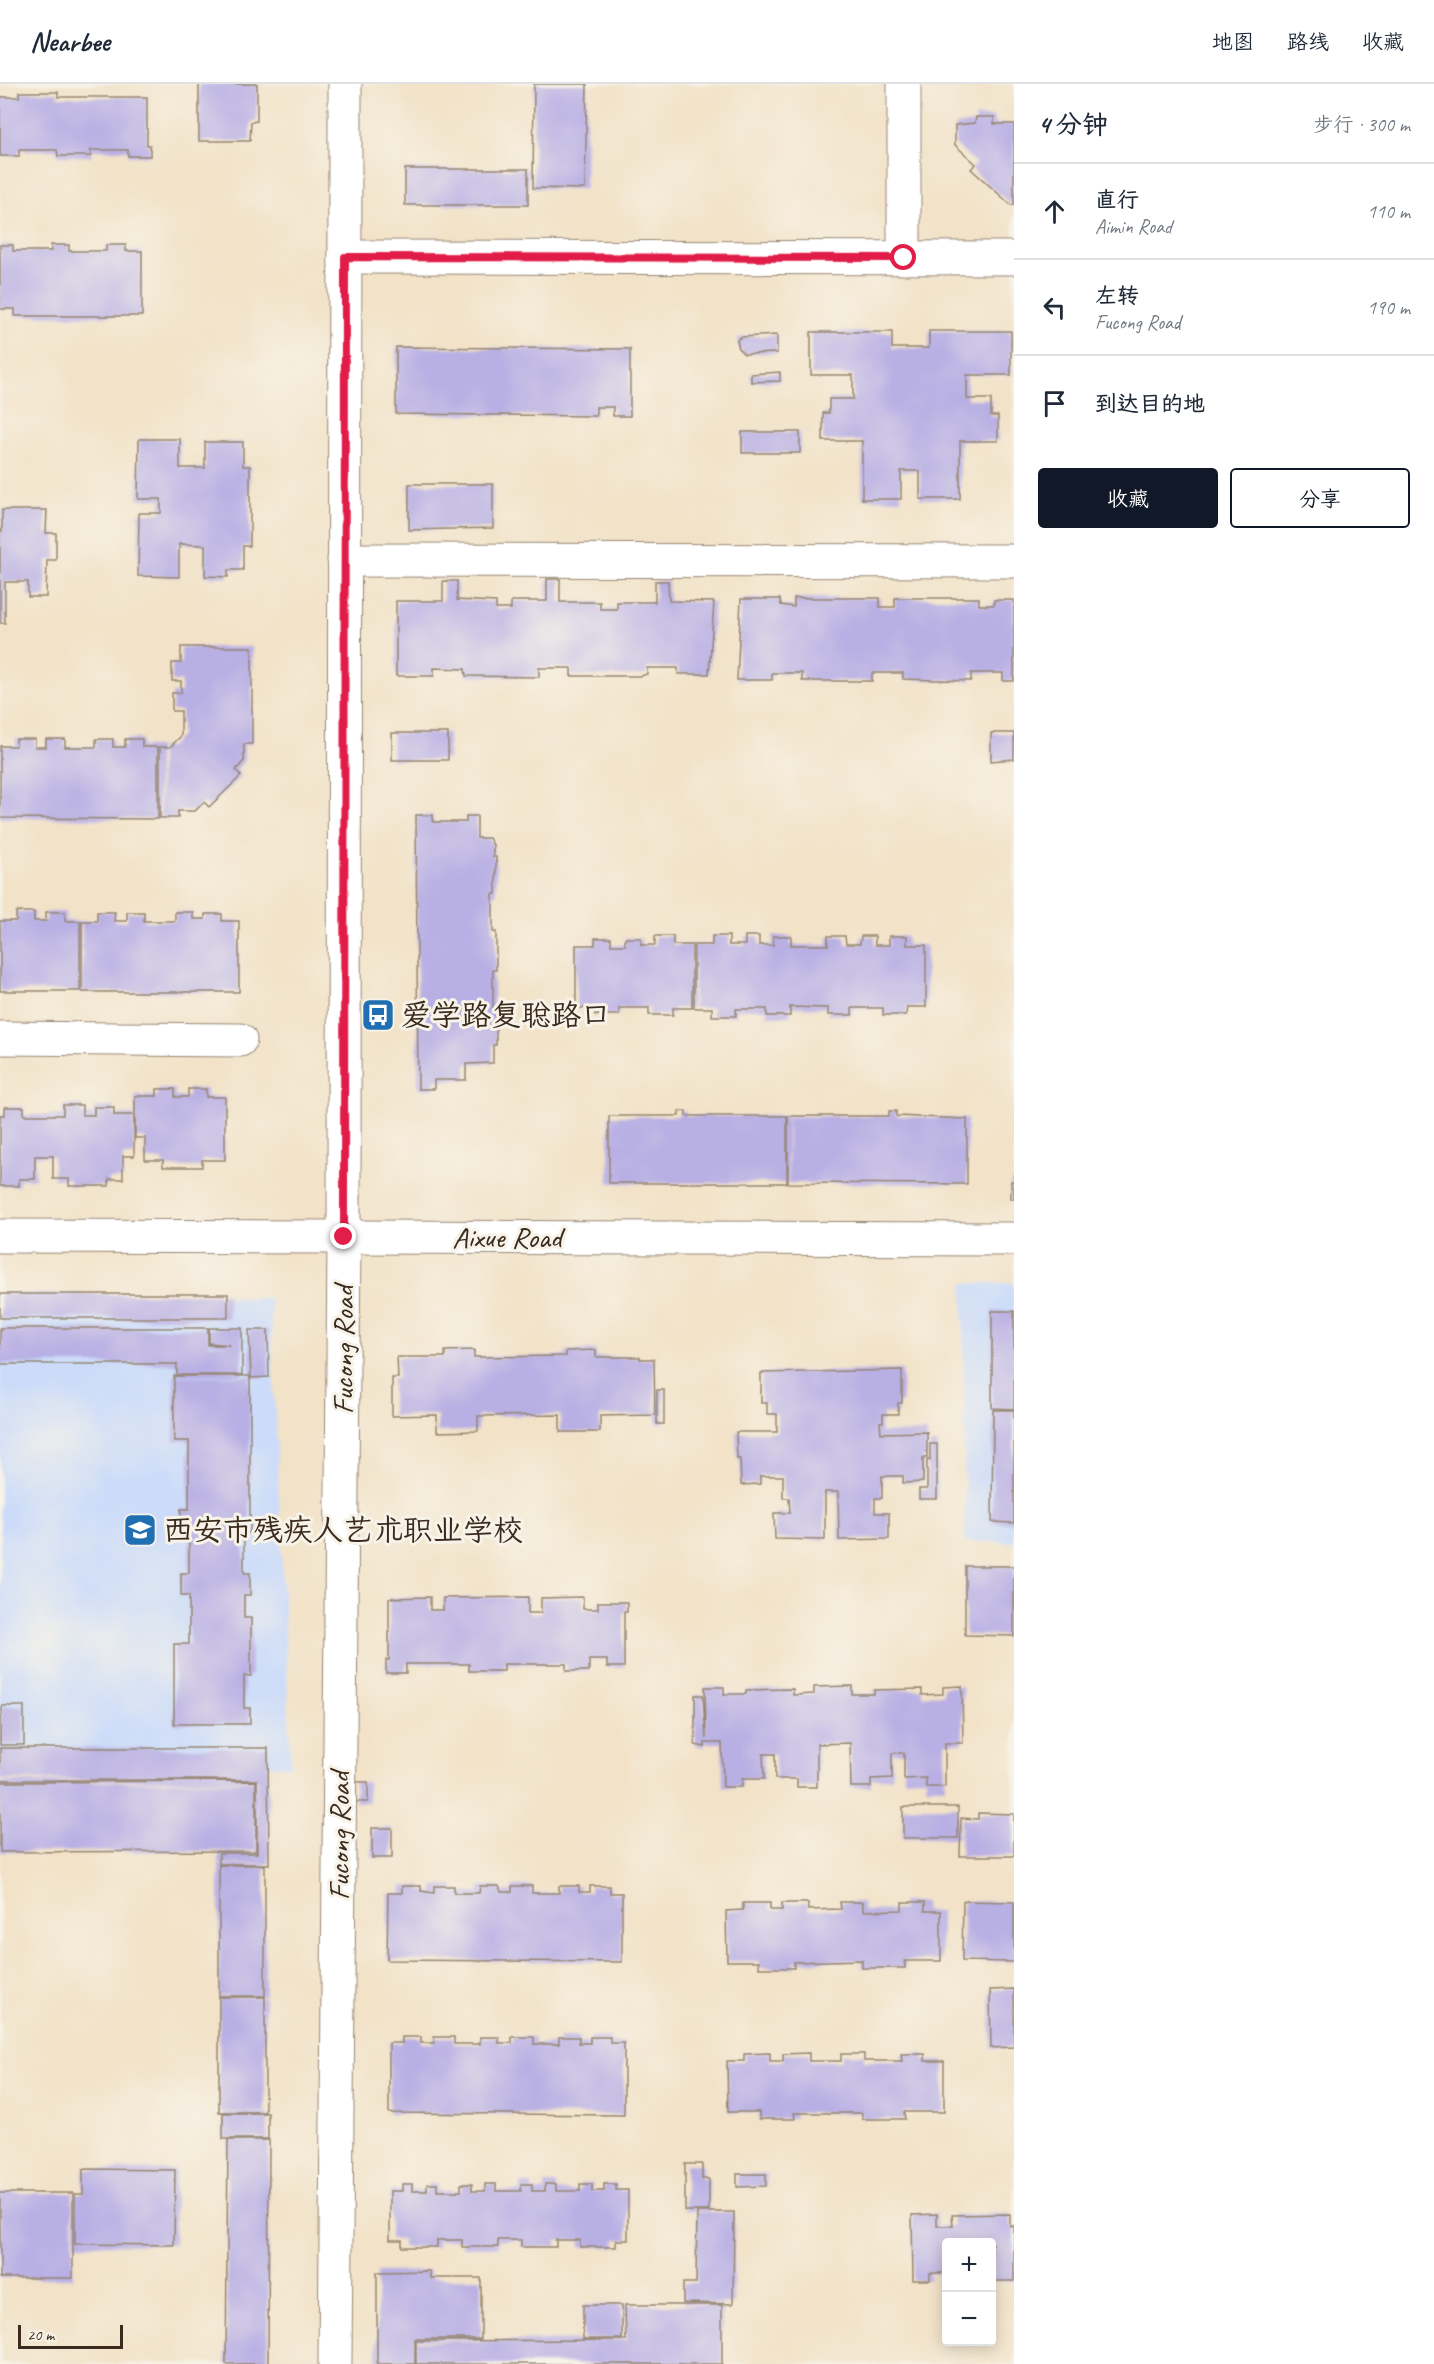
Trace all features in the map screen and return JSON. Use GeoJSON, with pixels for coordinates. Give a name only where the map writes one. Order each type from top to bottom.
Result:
{"type":"FeatureCollection","features":[{"type":"Feature","properties":{"kind":"street","name":"Fucong Road"},"geometry":{"type":"LineString","coordinates":[[335,2364],[344,1237],[345,84]]}},
{"type":"Feature","properties":{"kind":"street"},"geometry":{"type":"LineString","coordinates":[[904,84],[904,258]]}},
{"type":"Feature","properties":{"kind":"street"},"geometry":{"type":"LineString","coordinates":[[345,257],[1014,258]]}},
{"type":"Feature","properties":{"kind":"street"},"geometry":{"type":"LineString","coordinates":[[344,560],[1014,561]]}},
{"type":"Feature","properties":{"kind":"street"},"geometry":{"type":"LineString","coordinates":[[0,1038],[240,1040]]}},
{"type":"Feature","properties":{"kind":"street","name":"Aixue Road"},"geometry":{"type":"LineString","coordinates":[[0,1236],[1014,1239]]}},
{"type":"Feature","properties":{"kind":"shaded area"},"geometry":{"type":"Polygon","coordinates":[[[963,1283],[1014,1283],[1014,1542],[965,1542],[963,1283]]]}},
{"type":"Feature","properties":{"kind":"shaded area","name":"西安市残疾人艺术职业学校"},"geometry":{"type":"Polygon","coordinates":[[[0,1297],[270,1298],[291,1766],[0,1761],[0,1297]]]}},
{"type":"Feature","properties":{"kind":"building"},"geometry":{"type":"Polygon","coordinates":[[[199,84],[257,84],[257,121],[251,122],[250,141],[199,141],[199,84]]]}},
{"type":"Feature","properties":{"kind":"building"},"geometry":{"type":"Polygon","coordinates":[[[534,84],[587,84],[585,189],[533,188],[534,84]]]}},
{"type":"Feature","properties":{"kind":"building"},"geometry":{"type":"Polygon","coordinates":[[[19,92],[58,92],[58,97],[147,97],[147,145],[150,145],[150,156],[128,156],[128,150],[91,150],[91,156],[58,156],[57,150],[19,150],[19,156],[0,156],[0,97],[19,97],[19,92]]]}},
{"type":"Feature","properties":{"kind":"building"},"geometry":{"type":"Polygon","coordinates":[[[976,117],[994,117],[994,124],[1014,124],[1014,205],[1011,205],[971,169],[976,164],[955,145],[955,125],[975,123],[976,117]]]}},
{"type":"Feature","properties":{"kind":"building"},"geometry":{"type":"Polygon","coordinates":[[[405,169],[528,169],[528,205],[405,205],[405,169]]]}},
{"type":"Feature","properties":{"kind":"building"},"geometry":{"type":"Polygon","coordinates":[[[0,245],[13,245],[13,251],[51,251],[51,245],[69,245],[69,251],[106,251],[106,245],[126,245],[126,251],[142,251],[142,316],[15,316],[15,309],[0,309],[0,245]]]}},
{"type":"Feature","properties":{"kind":"building"},"geometry":{"type":"Polygon","coordinates":[[[929,331],[1011,331],[1011,375],[967,375],[967,399],[991,399],[991,416],[998,416],[998,441],[960,441],[960,499],[920,499],[920,471],[901,471],[901,499],[862,499],[862,441],[823,441],[823,413],[829,413],[829,399],[853,399],[853,375],[811,375],[811,332],[892,332],[892,348],[929,348],[929,331]]]}},
{"type":"Feature","properties":{"kind":"building"},"geometry":{"type":"Polygon","coordinates":[[[777,335],[777,353],[744,354],[739,349],[737,340],[741,337],[777,335]]]}},
{"type":"Feature","properties":{"kind":"building"},"geometry":{"type":"Polygon","coordinates":[[[396,347],[630,349],[630,416],[613,416],[613,407],[596,407],[596,416],[396,414],[396,347]]]}},
{"type":"Feature","properties":{"kind":"building"},"geometry":{"type":"Polygon","coordinates":[[[780,372],[780,381],[751,382],[751,374],[780,372]]]}},
{"type":"Feature","properties":{"kind":"building"},"geometry":{"type":"Polygon","coordinates":[[[742,432],[800,432],[800,453],[742,453],[742,432]]]}},
{"type":"Feature","properties":{"kind":"building"},"geometry":{"type":"Polygon","coordinates":[[[139,439],[180,439],[180,468],[205,468],[205,442],[243,442],[243,466],[250,466],[250,546],[243,546],[243,570],[228,570],[228,577],[205,576],[205,545],[179,544],[179,577],[138,576],[139,513],[161,513],[161,499],[138,499],[139,439]]]}},
{"type":"Feature","properties":{"kind":"building"},"geometry":{"type":"Polygon","coordinates":[[[409,484],[493,484],[493,528],[409,530],[409,484]]]}},
{"type":"Feature","properties":{"kind":"building"},"geometry":{"type":"Polygon","coordinates":[[[2,510],[47,510],[46,533],[56,533],[56,560],[47,560],[46,597],[28,597],[28,582],[5,582],[5,623],[0,623],[2,510]]]}},
{"type":"Feature","properties":{"kind":"building"},"geometry":{"type":"Polygon","coordinates":[[[547,579],[560,579],[560,602],[600,602],[600,609],[617,609],[617,602],[655,602],[655,581],[668,581],[669,601],[714,602],[709,674],[678,674],[678,668],[647,668],[647,674],[641,676],[571,676],[571,668],[539,668],[539,677],[466,676],[465,669],[434,668],[434,676],[396,676],[396,601],[443,601],[443,581],[457,581],[457,600],[496,602],[496,609],[511,609],[511,601],[547,601],[547,579]]]}},
{"type":"Feature","properties":{"kind":"building"},"geometry":{"type":"Polygon","coordinates":[[[794,598],[880,598],[880,607],[895,607],[895,598],[979,598],[979,605],[994,605],[994,600],[1014,600],[1014,681],[1003,681],[1003,673],[971,673],[971,681],[903,679],[903,673],[872,673],[872,681],[802,681],[802,673],[772,673],[772,680],[737,680],[741,599],[780,599],[781,605],[794,607],[794,598]]]}},
{"type":"Feature","properties":{"kind":"building"},"geometry":{"type":"Polygon","coordinates":[[[181,647],[252,647],[252,744],[244,744],[244,761],[236,770],[241,776],[209,807],[204,802],[195,811],[178,811],[178,818],[160,818],[160,747],[170,747],[181,736],[181,711],[172,711],[172,693],[181,693],[181,681],[172,681],[172,663],[181,663],[181,647]]]}},
{"type":"Feature","properties":{"kind":"building"},"geometry":{"type":"Polygon","coordinates":[[[392,733],[448,733],[448,760],[392,760],[392,733]]]}},
{"type":"Feature","properties":{"kind":"building"},"geometry":{"type":"Polygon","coordinates":[[[991,733],[1014,733],[1014,759],[991,761],[991,733]]]}},
{"type":"Feature","properties":{"kind":"building"},"geometry":{"type":"Polygon","coordinates":[[[16,739],[35,739],[35,747],[46,747],[46,739],[65,739],[65,747],[96,747],[96,739],[113,739],[113,747],[125,747],[125,739],[142,739],[142,747],[158,747],[158,819],[0,818],[0,746],[16,746],[16,739]]]}},
{"type":"Feature","properties":{"kind":"building"},"geometry":{"type":"Polygon","coordinates":[[[416,815],[433,815],[433,822],[466,822],[466,816],[477,816],[477,838],[489,838],[493,845],[493,857],[496,857],[496,894],[493,894],[496,970],[493,970],[493,1008],[496,1008],[496,1045],[493,1045],[493,1063],[466,1064],[466,1080],[434,1080],[434,1089],[418,1089],[416,815]]]}},
{"type":"Feature","properties":{"kind":"building"},"geometry":{"type":"Polygon","coordinates":[[[16,912],[34,912],[34,921],[46,921],[46,912],[65,912],[65,921],[80,921],[80,991],[0,991],[0,921],[16,921],[16,912]]]}},
{"type":"Feature","properties":{"kind":"building"},"geometry":{"type":"Polygon","coordinates":[[[97,912],[115,912],[114,921],[127,921],[127,912],[144,912],[144,921],[175,921],[175,912],[193,912],[193,919],[205,919],[205,914],[222,914],[222,921],[239,921],[239,992],[82,992],[82,921],[97,921],[97,912]]]}},
{"type":"Feature","properties":{"kind":"building"},"geometry":{"type":"Polygon","coordinates":[[[655,936],[673,936],[673,945],[692,945],[692,1008],[673,1008],[673,1015],[649,1015],[649,1008],[619,1008],[619,1015],[595,1015],[595,1008],[576,1008],[576,945],[595,945],[595,938],[611,938],[611,945],[625,945],[625,938],[641,938],[641,945],[655,945],[655,936]]]}},
{"type":"Feature","properties":{"kind":"building"},"geometry":{"type":"Polygon","coordinates":[[[712,936],[729,936],[729,945],[745,945],[745,936],[759,936],[759,945],[773,945],[773,936],[791,936],[791,945],[828,945],[828,936],[845,936],[846,944],[860,944],[861,936],[875,936],[875,945],[889,945],[889,936],[907,936],[907,945],[926,945],[926,1007],[907,1007],[906,1015],[883,1015],[883,1008],[852,1008],[852,1015],[828,1015],[828,1008],[790,1007],[790,1016],[767,1016],[767,1009],[736,1009],[736,1016],[712,1016],[712,1008],[694,1008],[694,945],[712,945],[712,936]]]}},
{"type":"Feature","properties":{"kind":"building"},"geometry":{"type":"Polygon","coordinates":[[[157,1089],[175,1089],[175,1097],[188,1097],[188,1089],[206,1089],[206,1097],[225,1097],[225,1160],[202,1160],[202,1167],[163,1167],[163,1160],[145,1160],[145,1138],[135,1138],[135,1096],[157,1096],[157,1089]]]}},
{"type":"Feature","properties":{"kind":"building"},"geometry":{"type":"Polygon","coordinates":[[[63,1105],[82,1105],[82,1115],[94,1115],[94,1107],[114,1107],[114,1115],[134,1115],[134,1156],[123,1156],[123,1179],[109,1179],[109,1186],[69,1186],[69,1179],[53,1179],[53,1156],[35,1156],[35,1179],[19,1179],[19,1186],[0,1186],[0,1115],[5,1115],[5,1107],[24,1107],[24,1115],[63,1115],[63,1105]]]}},
{"type":"Feature","properties":{"kind":"building"},"geometry":{"type":"Polygon","coordinates":[[[679,1111],[686,1111],[686,1116],[787,1116],[787,1183],[609,1183],[609,1116],[679,1116],[679,1111]]]}},
{"type":"Feature","properties":{"kind":"building"},"geometry":{"type":"Polygon","coordinates":[[[889,1111],[896,1111],[896,1116],[967,1119],[967,1184],[788,1183],[788,1116],[889,1116],[889,1111]]]}},
{"type":"Feature","properties":{"kind":"building"},"geometry":{"type":"Polygon","coordinates":[[[1011,1181],[1014,1181],[1014,1199],[1011,1199],[1011,1181]]]}},
{"type":"Feature","properties":{"kind":"building"},"geometry":{"type":"Polygon","coordinates":[[[0,1294],[228,1294],[228,1318],[0,1318],[0,1294]]]}},
{"type":"Feature","properties":{"kind":"building"},"geometry":{"type":"Polygon","coordinates":[[[992,1311],[1014,1311],[1014,1409],[992,1408],[992,1311]]]}},
{"type":"Feature","properties":{"kind":"building"},"geometry":{"type":"Polygon","coordinates":[[[0,1328],[208,1328],[208,1345],[230,1345],[209,1343],[209,1328],[242,1328],[242,1375],[177,1375],[177,1364],[0,1364],[0,1328]]]}},
{"type":"Feature","properties":{"kind":"building"},"geometry":{"type":"Polygon","coordinates":[[[249,1330],[268,1330],[269,1377],[251,1378],[249,1330]]]}},
{"type":"Feature","properties":{"kind":"building"},"geometry":{"type":"Polygon","coordinates":[[[474,1350],[474,1357],[566,1356],[566,1351],[596,1350],[596,1357],[654,1359],[655,1415],[600,1416],[600,1432],[560,1432],[560,1415],[478,1416],[478,1431],[437,1432],[437,1415],[392,1416],[392,1378],[398,1378],[397,1357],[445,1357],[445,1351],[474,1350]]]}},
{"type":"Feature","properties":{"kind":"building"},"geometry":{"type":"Polygon","coordinates":[[[902,1370],[902,1403],[898,1403],[898,1414],[883,1414],[883,1422],[880,1422],[881,1433],[927,1432],[927,1458],[923,1458],[923,1482],[903,1483],[903,1476],[882,1476],[882,1498],[875,1498],[875,1513],[889,1513],[889,1539],[839,1540],[838,1492],[825,1492],[825,1540],[775,1539],[774,1513],[790,1513],[789,1498],[783,1498],[783,1476],[760,1476],[760,1484],[741,1485],[740,1459],[737,1459],[736,1432],[777,1432],[777,1414],[767,1414],[767,1403],[761,1403],[761,1373],[902,1370]]]}},
{"type":"Feature","properties":{"kind":"building"},"geometry":{"type":"Polygon","coordinates":[[[174,1376],[250,1376],[250,1533],[244,1533],[244,1573],[250,1573],[250,1595],[244,1595],[244,1618],[251,1618],[251,1676],[244,1676],[244,1708],[250,1708],[250,1724],[174,1724],[174,1644],[189,1644],[189,1596],[181,1596],[181,1573],[189,1573],[189,1532],[181,1532],[181,1509],[189,1509],[189,1441],[174,1441],[174,1376]]]}},
{"type":"Feature","properties":{"kind":"building"},"geometry":{"type":"Polygon","coordinates":[[[657,1390],[664,1390],[664,1424],[657,1424],[657,1390]]]}},
{"type":"Feature","properties":{"kind":"building"},"geometry":{"type":"Polygon","coordinates":[[[993,1410],[1014,1410],[1014,1523],[992,1522],[993,1410]]]}},
{"type":"Feature","properties":{"kind":"building"},"geometry":{"type":"Polygon","coordinates":[[[930,1444],[937,1444],[937,1499],[919,1499],[919,1489],[927,1489],[927,1460],[930,1460],[930,1444]]]}},
{"type":"Feature","properties":{"kind":"building"},"geometry":{"type":"Polygon","coordinates":[[[965,1566],[1014,1566],[1014,1636],[965,1635],[965,1566]]]}},
{"type":"Feature","properties":{"kind":"building"},"geometry":{"type":"Polygon","coordinates":[[[430,1597],[430,1610],[443,1610],[443,1598],[528,1597],[528,1613],[541,1613],[541,1598],[583,1597],[583,1609],[598,1609],[598,1602],[627,1602],[627,1612],[624,1612],[624,1667],[607,1667],[607,1660],[589,1660],[589,1671],[566,1671],[566,1664],[504,1664],[504,1671],[469,1671],[469,1664],[406,1664],[406,1673],[386,1673],[386,1660],[389,1660],[389,1598],[430,1597]]]}},
{"type":"Feature","properties":{"kind":"building"},"geometry":{"type":"Polygon","coordinates":[[[852,1686],[852,1694],[874,1694],[874,1690],[922,1689],[922,1695],[943,1694],[943,1687],[962,1686],[963,1743],[945,1743],[945,1787],[926,1787],[926,1778],[904,1779],[904,1753],[892,1753],[892,1778],[871,1779],[871,1787],[851,1787],[850,1743],[817,1744],[817,1787],[797,1787],[797,1779],[775,1779],[775,1754],[763,1754],[764,1779],[742,1779],[742,1787],[723,1787],[722,1743],[705,1743],[705,1747],[695,1745],[695,1695],[703,1695],[706,1739],[705,1687],[724,1687],[724,1694],[746,1694],[746,1690],[793,1689],[793,1695],[814,1694],[814,1687],[852,1686]]]}},
{"type":"Feature","properties":{"kind":"building"},"geometry":{"type":"Polygon","coordinates":[[[2,1706],[24,1706],[24,1745],[0,1745],[2,1706]]]}},
{"type":"Feature","properties":{"kind":"building"},"geometry":{"type":"Polygon","coordinates":[[[0,1748],[268,1748],[269,1864],[219,1864],[219,1853],[257,1853],[257,1780],[0,1780],[0,1748]]]}},
{"type":"Feature","properties":{"kind":"building"},"geometry":{"type":"Polygon","coordinates":[[[256,1781],[256,1851],[0,1852],[0,1782],[256,1781]]]}},
{"type":"Feature","properties":{"kind":"building"},"geometry":{"type":"Polygon","coordinates":[[[355,1782],[368,1782],[368,1802],[355,1802],[355,1782]]]}},
{"type":"Feature","properties":{"kind":"building"},"geometry":{"type":"Polygon","coordinates":[[[903,1807],[958,1807],[958,1838],[903,1838],[903,1807]]]}},
{"type":"Feature","properties":{"kind":"building"},"geometry":{"type":"Polygon","coordinates":[[[978,1813],[1014,1814],[1014,1856],[960,1856],[961,1818],[978,1819],[978,1813]]]}},
{"type":"Feature","properties":{"kind":"building"},"geometry":{"type":"Polygon","coordinates":[[[372,1828],[392,1828],[392,1858],[372,1858],[372,1828]]]}},
{"type":"Feature","properties":{"kind":"building"},"geometry":{"type":"Polygon","coordinates":[[[219,1865],[265,1865],[265,1996],[219,1996],[219,1865]]]}},
{"type":"Feature","properties":{"kind":"building"},"geometry":{"type":"Polygon","coordinates":[[[402,1886],[421,1886],[421,1891],[434,1893],[434,1886],[454,1886],[454,1893],[479,1893],[480,1886],[499,1886],[501,1892],[512,1892],[512,1886],[532,1886],[532,1893],[559,1893],[559,1886],[579,1886],[579,1892],[590,1892],[590,1886],[610,1886],[610,1893],[622,1893],[622,1962],[387,1960],[388,1893],[402,1893],[402,1886]]]}},
{"type":"Feature","properties":{"kind":"building"},"geometry":{"type":"Polygon","coordinates":[[[963,1901],[1014,1902],[1014,1962],[962,1961],[963,1901]]]}},
{"type":"Feature","properties":{"kind":"building"},"geometry":{"type":"Polygon","coordinates":[[[840,1902],[863,1902],[863,1911],[902,1910],[902,1902],[925,1902],[925,1911],[941,1911],[941,1961],[905,1961],[905,1968],[862,1968],[862,1960],[794,1962],[794,1968],[759,1968],[759,1961],[727,1961],[726,1911],[743,1910],[743,1903],[770,1903],[770,1910],[782,1910],[782,1903],[808,1903],[808,1910],[841,1909],[840,1902]]]}},
{"type":"Feature","properties":{"kind":"building"},"geometry":{"type":"Polygon","coordinates":[[[1014,1989],[1014,2047],[991,2048],[990,1990],[1014,1989]]]}},
{"type":"Feature","properties":{"kind":"building"},"geometry":{"type":"Polygon","coordinates":[[[219,1997],[265,1997],[265,2112],[219,2112],[219,1997]]]}},
{"type":"Feature","properties":{"kind":"building"},"geometry":{"type":"Polygon","coordinates":[[[402,2037],[421,2037],[421,2043],[434,2043],[434,2037],[454,2037],[454,2044],[480,2044],[480,2037],[499,2037],[499,2043],[512,2043],[512,2037],[534,2037],[534,2044],[559,2044],[559,2037],[579,2037],[579,2043],[590,2043],[590,2037],[610,2037],[610,2043],[624,2043],[624,2115],[389,2113],[389,2043],[402,2043],[402,2037]]]}},
{"type":"Feature","properties":{"kind":"building"},"geometry":{"type":"Polygon","coordinates":[[[770,2053],[770,2061],[783,2061],[783,2054],[809,2053],[809,2061],[841,2061],[841,2054],[864,2054],[864,2061],[902,2061],[901,2054],[925,2054],[925,2061],[944,2061],[944,2112],[904,2112],[905,2119],[862,2119],[862,2113],[794,2113],[795,2119],[759,2119],[759,2112],[728,2112],[727,2061],[744,2061],[744,2054],[770,2053]]]}},
{"type":"Feature","properties":{"kind":"building"},"geometry":{"type":"Polygon","coordinates":[[[223,2113],[268,2113],[268,2139],[223,2139],[223,2113]]]}},
{"type":"Feature","properties":{"kind":"building"},"geometry":{"type":"Polygon","coordinates":[[[228,2140],[269,2140],[268,2364],[226,2364],[228,2140]]]}},
{"type":"Feature","properties":{"kind":"building"},"geometry":{"type":"Polygon","coordinates":[[[685,2164],[702,2164],[702,2179],[709,2179],[709,2211],[685,2211],[685,2164]]]}},
{"type":"Feature","properties":{"kind":"building"},"geometry":{"type":"Polygon","coordinates":[[[83,2169],[175,2170],[174,2245],[75,2244],[75,2194],[83,2194],[83,2169]]]}},
{"type":"Feature","properties":{"kind":"building"},"geometry":{"type":"Polygon","coordinates":[[[737,2174],[766,2174],[766,2186],[737,2187],[737,2174]]]}},
{"type":"Feature","properties":{"kind":"building"},"geometry":{"type":"Polygon","coordinates":[[[402,2184],[412,2184],[412,2191],[427,2191],[427,2184],[437,2184],[437,2191],[461,2191],[461,2184],[472,2184],[472,2191],[485,2191],[485,2184],[496,2184],[496,2191],[521,2191],[521,2184],[532,2184],[532,2191],[545,2191],[545,2184],[556,2184],[556,2191],[580,2191],[580,2184],[592,2184],[592,2191],[604,2191],[604,2184],[616,2184],[616,2190],[628,2190],[628,2240],[616,2240],[616,2247],[580,2247],[580,2240],[556,2240],[556,2247],[521,2247],[521,2240],[498,2240],[498,2247],[462,2247],[462,2240],[437,2240],[437,2247],[402,2247],[402,2240],[390,2240],[390,2191],[402,2191],[402,2184]]]}},
{"type":"Feature","properties":{"kind":"building"},"geometry":{"type":"Polygon","coordinates":[[[0,2193],[73,2193],[73,2278],[0,2278],[0,2193]]]}},
{"type":"Feature","properties":{"kind":"building"},"geometry":{"type":"Polygon","coordinates":[[[697,2212],[734,2212],[733,2304],[683,2303],[683,2283],[696,2283],[697,2212]]]}},
{"type":"Feature","properties":{"kind":"building"},"geometry":{"type":"Polygon","coordinates":[[[937,2214],[937,2226],[953,2226],[952,2215],[1010,2214],[1010,2226],[1014,2226],[1014,2281],[996,2281],[996,2238],[942,2238],[942,2273],[930,2273],[930,2280],[913,2280],[912,2215],[937,2214]]]}},
{"type":"Feature","properties":{"kind":"building"},"geometry":{"type":"Polygon","coordinates":[[[430,2271],[430,2278],[481,2278],[481,2339],[415,2339],[415,2364],[377,2364],[377,2272],[430,2271]]]}},
{"type":"Feature","properties":{"kind":"building"},"geometry":{"type":"Polygon","coordinates":[[[583,2305],[622,2305],[622,2339],[583,2339],[583,2305]]]}},
{"type":"Feature","properties":{"kind":"building"},"geometry":{"type":"Polygon","coordinates":[[[625,2305],[722,2305],[722,2364],[416,2364],[416,2341],[626,2340],[625,2305]]]}},
{"type":"Feature","properties":{"kind":"place","name":"爱学路复聪路口"},"geometry":{"type":"Point","coordinates":[378,1015]}},
{"type":"Feature","properties":{"kind":"place","name":"西安市残疾人艺术职业学校"},"geometry":{"type":"Point","coordinates":[140,1530]}},
{"type":"Feature","properties":{"kind":"route"},"geometry":{"type":"LineString","coordinates":[[344,1237],[345,257],[904,258]]}}]}
